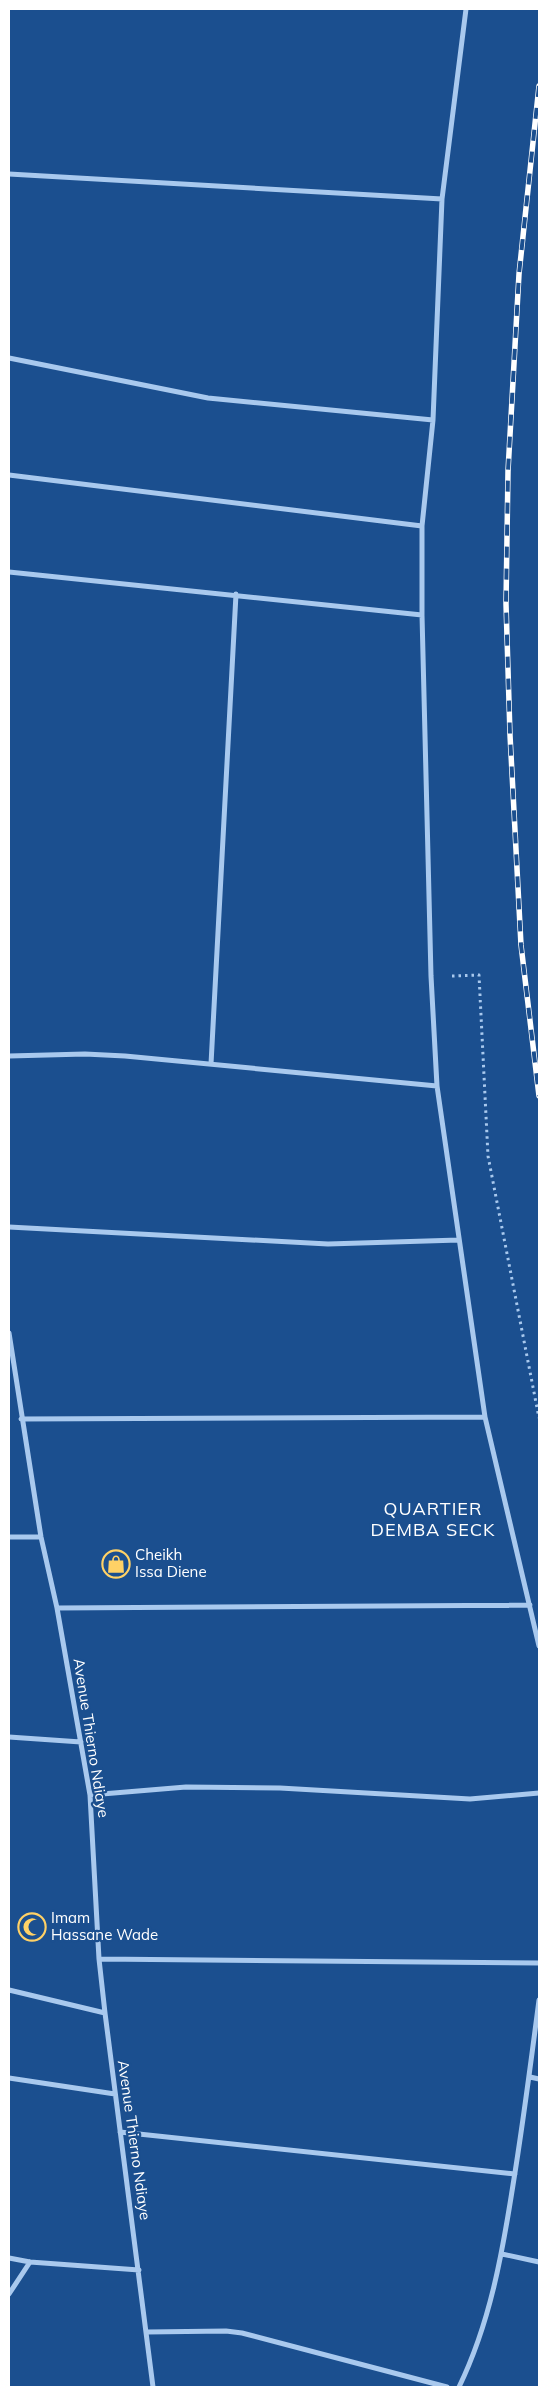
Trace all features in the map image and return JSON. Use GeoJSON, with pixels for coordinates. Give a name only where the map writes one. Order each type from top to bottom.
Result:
{"type":"FeatureCollection","features":[{"type":"Feature","properties":{"kind":"street"},"geometry":{"type":"LineString","coordinates":[[466,9],[442,199],[433,420],[422,526],[422,615],[431,976],[437,1086],[484,1417],[539,1646]]}},
{"type":"Feature","properties":{"kind":"street"},"geometry":{"type":"LineString","coordinates":[[9,174],[442,199]]}},
{"type":"Feature","properties":{"kind":"street"},"geometry":{"type":"LineString","coordinates":[[9,358],[208,398],[433,420]]}},
{"type":"Feature","properties":{"kind":"street"},"geometry":{"type":"LineString","coordinates":[[9,476],[422,526]]}},
{"type":"Feature","properties":{"kind":"street"},"geometry":{"type":"LineString","coordinates":[[9,572],[236,594],[422,615]]}},
{"type":"Feature","properties":{"kind":"street"},"geometry":{"type":"LineString","coordinates":[[211,1064],[236,594]]}},
{"type":"Feature","properties":{"kind":"street"},"geometry":{"type":"LineString","coordinates":[[9,1056],[85,1054],[437,1086]]}},
{"type":"Feature","properties":{"kind":"street"},"geometry":{"type":"LineString","coordinates":[[9,1227],[328,1244],[459,1240]]}},
{"type":"Feature","properties":{"kind":"street","name":"Avenue Thierno Ndiaye"},"geometry":{"type":"LineString","coordinates":[[9,1334],[10,1355],[40,1537],[57,1608],[90,1795],[99,1959],[153,2387]]}},
{"type":"Feature","properties":{"kind":"street"},"geometry":{"type":"LineString","coordinates":[[21,1419],[484,1417]]}},
{"type":"Feature","properties":{"kind":"street"},"geometry":{"type":"LineString","coordinates":[[9,1537],[40,1537]]}},
{"type":"Feature","properties":{"kind":"street"},"geometry":{"type":"LineString","coordinates":[[57,1608],[530,1605]]}},
{"type":"Feature","properties":{"kind":"street"},"geometry":{"type":"LineString","coordinates":[[9,1737],[82,1742]]}},
{"type":"Feature","properties":{"kind":"street"},"geometry":{"type":"LineString","coordinates":[[90,1795],[186,1787],[280,1788],[470,1799],[539,1793]]}},
{"type":"Feature","properties":{"kind":"street"},"geometry":{"type":"LineString","coordinates":[[99,1959],[539,1963]]}},
{"type":"Feature","properties":{"kind":"street"},"geometry":{"type":"LineString","coordinates":[[9,1990],[105,2012]]}},
{"type":"Feature","properties":{"kind":"street"},"geometry":{"type":"LineString","coordinates":[[459,2387],[474,2356],[484,2328],[502,2254],[530,2077],[539,2000]]}},
{"type":"Feature","properties":{"kind":"street"},"geometry":{"type":"LineString","coordinates":[[530,2077],[539,2079]]}},
{"type":"Feature","properties":{"kind":"street"},"geometry":{"type":"LineString","coordinates":[[9,2078],[115,2094]]}},
{"type":"Feature","properties":{"kind":"street"},"geometry":{"type":"LineString","coordinates":[[120,2132],[515,2174]]}},
{"type":"Feature","properties":{"kind":"street"},"geometry":{"type":"LineString","coordinates":[[502,2254],[539,2262]]}},
{"type":"Feature","properties":{"kind":"street"},"geometry":{"type":"LineString","coordinates":[[9,2258],[30,2262],[139,2270]]}},
{"type":"Feature","properties":{"kind":"street"},"geometry":{"type":"LineString","coordinates":[[9,2294],[30,2262]]}},
{"type":"Feature","properties":{"kind":"street"},"geometry":{"type":"LineString","coordinates":[[147,2332],[242,2332],[447,2387]]}},
{"type":"Feature","properties":{"kind":"path"},"geometry":{"type":"LineString","coordinates":[[431,976],[479,975],[488,1156],[539,1418]]}},
{"type":"Feature","properties":{"kind":"railway"},"geometry":{"type":"LineString","coordinates":[[539,86],[519,274],[508,471],[506,604],[510,735],[521,945],[539,1096]]}},
{"type":"Feature","properties":{"kind":"place","name":"Cheikh Issa Diene"},"geometry":{"type":"Point","coordinates":[116,1564]}},
{"type":"Feature","properties":{"kind":"place","name":"Imam Hassane Wade"},"geometry":{"type":"Point","coordinates":[32,1927]}},
{"type":"Feature","properties":{"kind":"district","name":"QUARTIER DEMBA SECK"},"geometry":{"type":"Point","coordinates":[433,1519]}}]}
